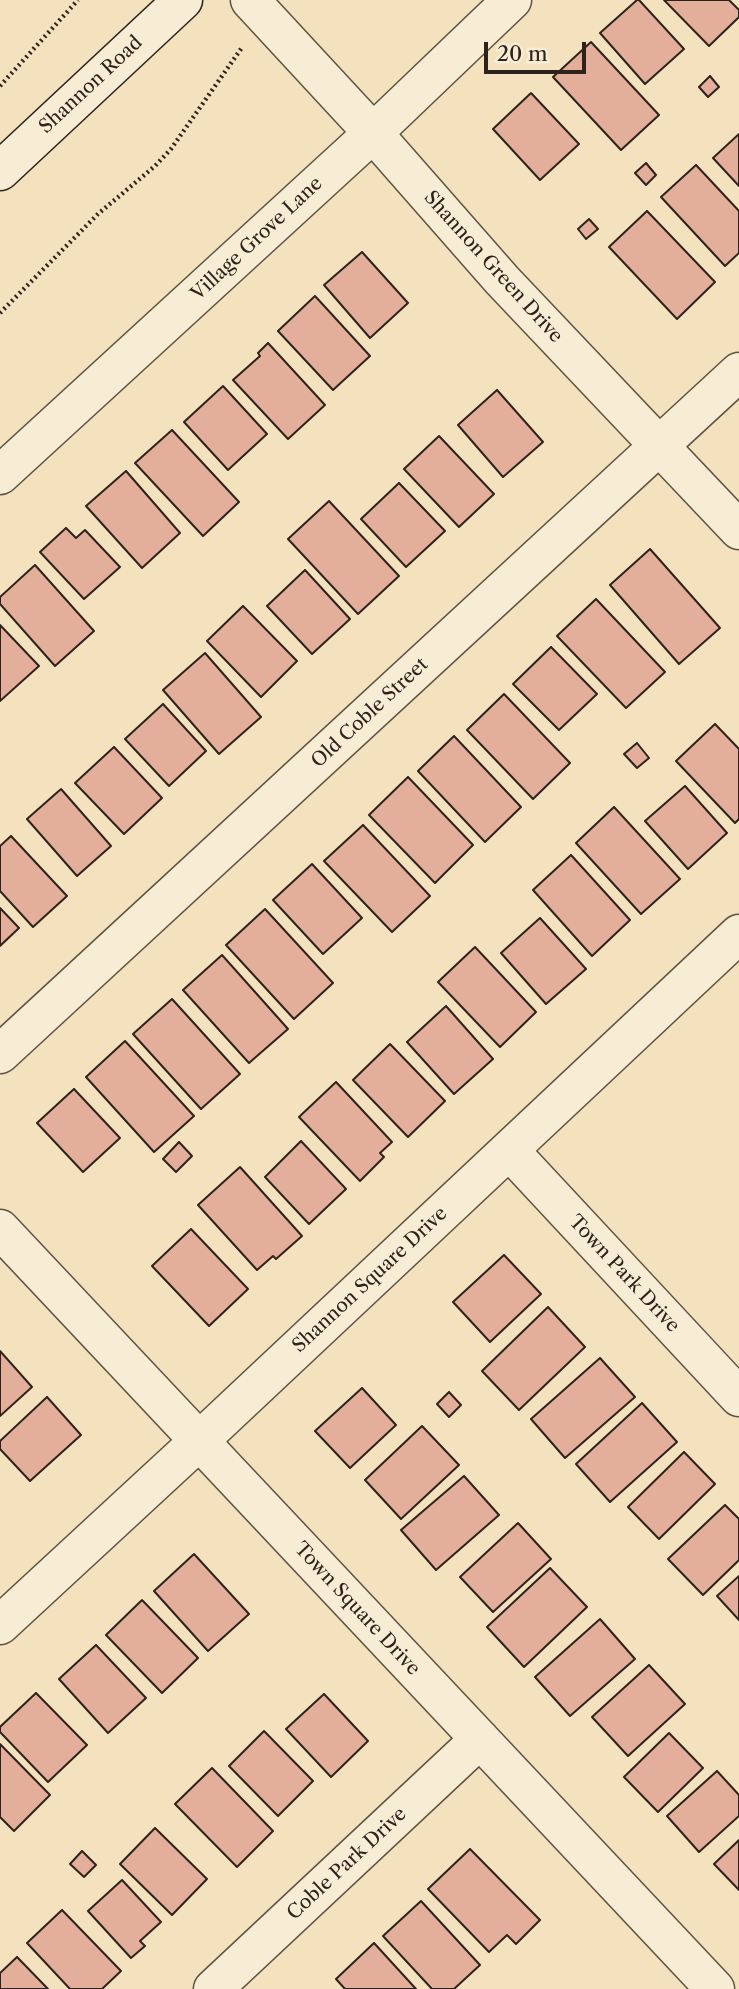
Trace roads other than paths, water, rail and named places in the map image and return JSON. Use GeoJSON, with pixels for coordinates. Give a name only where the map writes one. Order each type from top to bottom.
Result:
{"type":"FeatureCollection","features":[{"type":"Feature","properties":{"kind":"street","name":"Shannon Road"},"geometry":{"type":"LineString","coordinates":[[0,171],[183,0]]}},
{"type":"Feature","properties":{"kind":"street","name":"Shannon Green Drive"},"geometry":{"type":"LineString","coordinates":[[250,0],[373,132],[502,280],[739,530]]}},
{"type":"Feature","properties":{"kind":"street","name":"Village Grove Lane"},"geometry":{"type":"LineString","coordinates":[[0,475],[373,132],[512,0]]}},
{"type":"Feature","properties":{"kind":"street","name":"Old Coble Street"},"geometry":{"type":"LineString","coordinates":[[0,1054],[739,372]]}},
{"type":"Feature","properties":{"kind":"street","name":"Shannon Square Drive"},"geometry":{"type":"LineString","coordinates":[[0,1625],[739,934]]}},
{"type":"Feature","properties":{"kind":"street","name":"Town Park Drive"},"geometry":{"type":"LineString","coordinates":[[509,1150],[739,1398]]}},
{"type":"Feature","properties":{"kind":"street","name":"Town Square Drive"},"geometry":{"type":"LineString","coordinates":[[0,1229],[715,1989]]}},
{"type":"Feature","properties":{"kind":"street","name":"Coble Park Drive"},"geometry":{"type":"LineString","coordinates":[[213,1989],[480,1739]]}}]}
